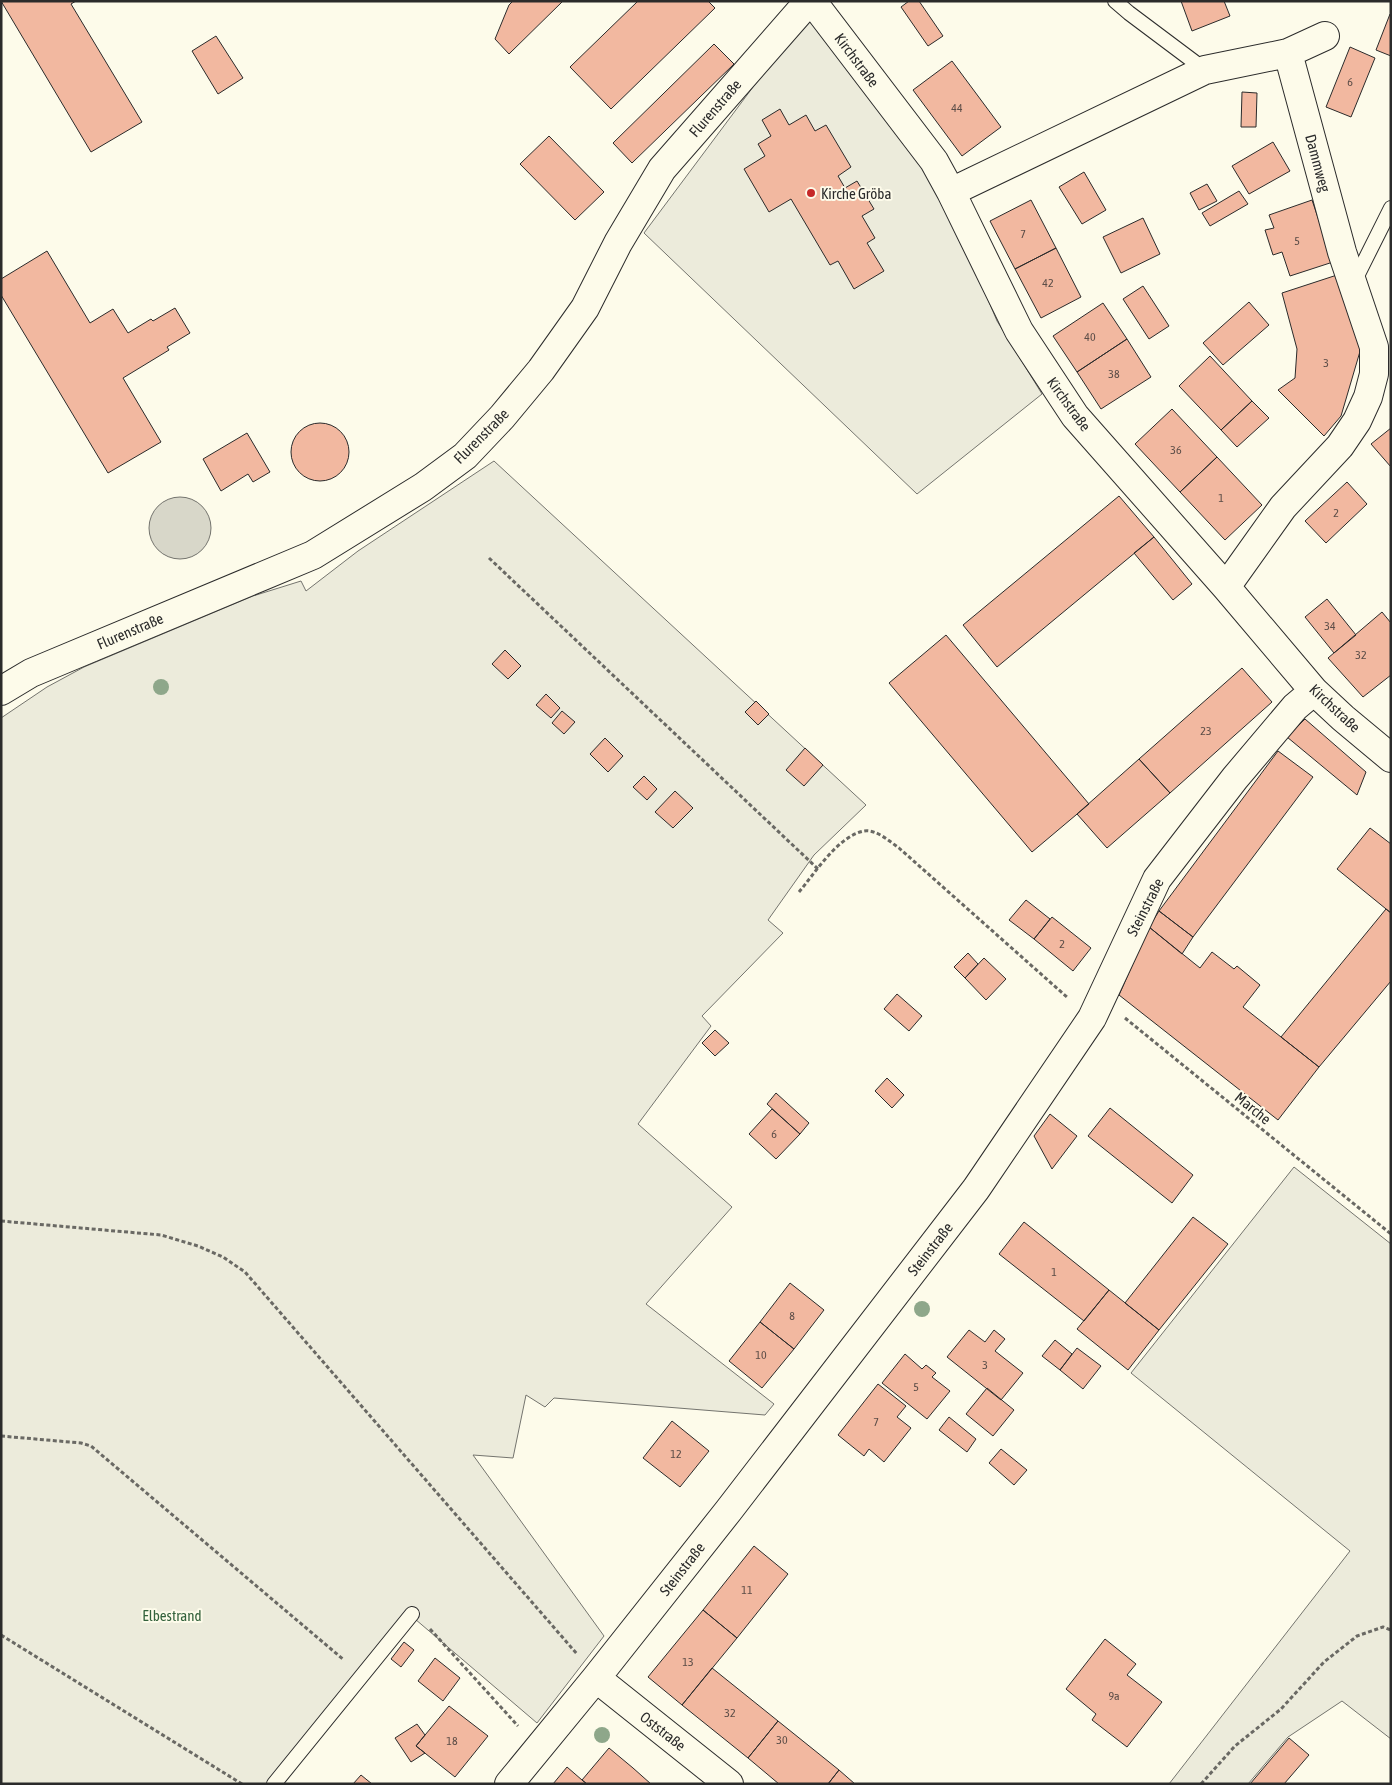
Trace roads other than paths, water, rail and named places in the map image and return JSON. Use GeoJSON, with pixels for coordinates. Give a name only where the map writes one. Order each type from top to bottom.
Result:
{"type":"FeatureCollection","features":[{"type":"Feature","properties":{"kind":"street","name":"Kirchstraße"},"geometry":{"type":"LineString","coordinates":[[811,1],[934,161],[1019,331],[1075,416],[1226,587],[1314,691],[1342,718],[1391,758]]}},
{"type":"Feature","properties":{"kind":"street","name":"Flurenstraße"},"geometry":{"type":"LineString","coordinates":[[1,691],[31,672],[313,555],[423,487],[465,456],[502,417],[536,376],[585,308],[618,243],[662,168],[811,1]]}},
{"type":"Feature","properties":{"kind":"street"},"geometry":{"type":"LineString","coordinates":[[951,192],[1205,70],[1288,53],[1325,36]]}},
{"type":"Feature","properties":{"kind":"street","name":"Dammweg"},"geometry":{"type":"LineString","coordinates":[[1226,587],[1283,507],[1340,446],[1357,421],[1368,397],[1374,374],[1374,347],[1342,252],[1288,53]]}},
{"type":"Feature","properties":{"kind":"street","name":"Steinstraße"},"geometry":{"type":"LineString","coordinates":[[509,1784],[729,1510],[976,1190],[1096,1008],[1157,879],[1235,778],[1295,707],[1314,691]]}},
{"type":"Feature","properties":{"kind":"street","name":"Oststraße"},"geometry":{"type":"LineString","coordinates":[[596,1678],[730,1784]]}},
{"type":"Feature","properties":{"kind":"lane"},"geometry":{"type":"LineString","coordinates":[[1116,1],[1128,14],[1205,70]]}},
{"type":"Feature","properties":{"kind":"lane"},"geometry":{"type":"LineString","coordinates":[[1353,284],[1391,208]]}},
{"type":"Feature","properties":{"kind":"lane"},"geometry":{"type":"LineString","coordinates":[[274,1784],[412,1614]]}},
{"type":"Feature","properties":{"kind":"place","name":"Kirche Gröba"},"geometry":{"type":"Point","coordinates":[811,193]}},
{"type":"Feature","properties":{"kind":"park label","name":"Elbestrand"},"geometry":{"type":"Point","coordinates":[172,1615]}}]}
